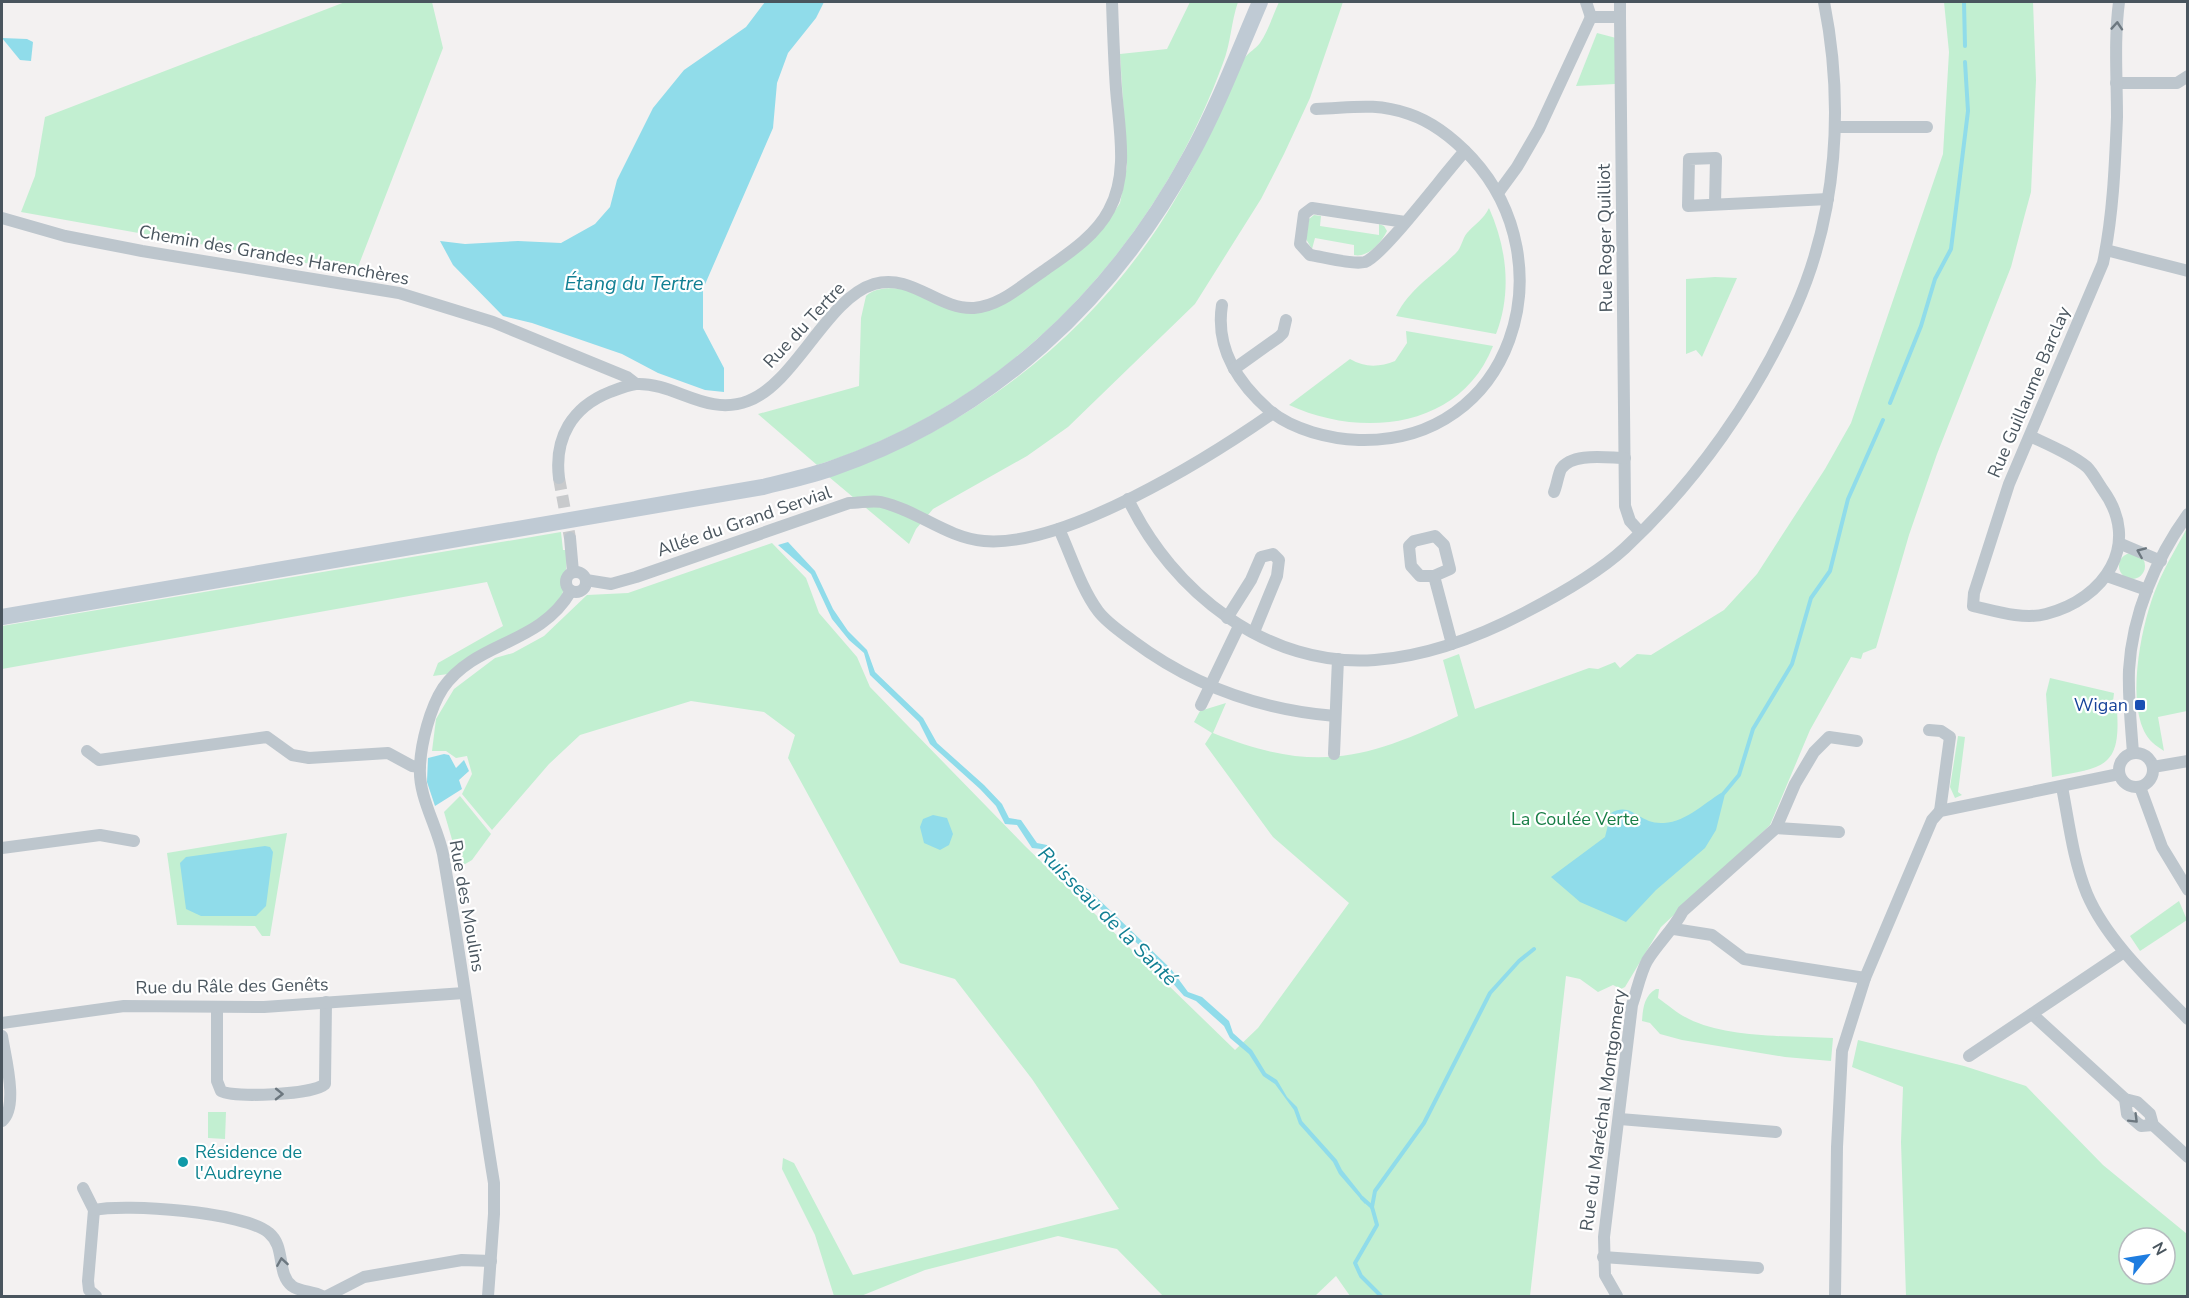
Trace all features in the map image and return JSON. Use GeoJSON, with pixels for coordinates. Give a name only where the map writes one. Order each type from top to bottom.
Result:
{"type":"FeatureCollection","features":[{"type":"Feature","properties":{"kind":"main road"},"geometry":{"type":"LineString","coordinates":[[2,617],[763,487],[832,469],[889,446],[947,416],[1002,381],[1045,344],[1090,299],[1125,259],[1191,155],[1220,96],[1260,2]]}},
{"type":"Feature","properties":{"kind":"street","name":"Rue du Tertre"},"geometry":{"type":"LineString","coordinates":[[636,384],[651,386],[717,405],[748,401],[774,385],[848,300],[864,288],[884,282],[902,283],[952,305],[976,308],[1007,297],[1068,253],[1101,222],[1114,200],[1120,178],[1112,2]]}},
{"type":"Feature","properties":{"kind":"street"},"geometry":{"type":"LineString","coordinates":[[1498,193],[1517,167],[1539,129],[1591,17],[1586,2]]}},
{"type":"Feature","properties":{"kind":"street","name":"Rue Roger Quilliot"},"geometry":{"type":"LineString","coordinates":[[1620,2],[1625,506],[1630,521],[1640,532]]}},
{"type":"Feature","properties":{"kind":"street"},"geometry":{"type":"LineString","coordinates":[[1128,499],[1167,562],[1183,581],[1227,618],[1239,626],[1298,651],[1338,659],[1398,658],[1452,644],[1506,622],[1551,600],[1623,550],[1711,452],[1759,380],[1796,307],[1817,248],[1828,199],[1835,127],[1834,49],[1824,2]]}},
{"type":"Feature","properties":{"kind":"street","name":"Rue Guillaume Barclay"},"geometry":{"type":"LineString","coordinates":[[2107,576],[2089,593],[2044,615],[2020,615],[1973,606],[1994,526],[2100,270],[2106,250],[2110,231],[2116,83],[2115,51],[2119,2]]}},
{"type":"Feature","properties":{"kind":"street"},"geometry":{"type":"LineString","coordinates":[[1591,17],[1620,17]]}},
{"type":"Feature","properties":{"kind":"street"},"geometry":{"type":"LineString","coordinates":[[2116,83],[2177,83],[2187,75]]}},
{"type":"Feature","properties":{"kind":"street"},"geometry":{"type":"LineString","coordinates":[[1222,305],[1220,334],[1234,369],[1250,392],[1273,413],[1309,431],[1326,435],[1374,440],[1423,429],[1442,422],[1472,401],[1502,358],[1513,330],[1519,301],[1519,259],[1510,222],[1498,193],[1465,151],[1428,123],[1389,108],[1348,105],[1316,108]]}},
{"type":"Feature","properties":{"kind":"street"},"geometry":{"type":"LineString","coordinates":[[1835,127],[1927,127]]}},
{"type":"Feature","properties":{"kind":"street"},"geometry":{"type":"LineString","coordinates":[[1404,222],[1312,208],[1304,214],[1300,244],[1310,255],[1364,262],[1374,256],[1404,222],[1465,151]]}},
{"type":"Feature","properties":{"kind":"street"},"geometry":{"type":"LineString","coordinates":[[1715,204],[1828,199]]}},
{"type":"Feature","properties":{"kind":"street","name":"Chemin des Grandes Harenchères"},"geometry":{"type":"LineString","coordinates":[[2,218],[65,236],[142,251],[399,293],[493,322],[627,377],[636,384]]}},
{"type":"Feature","properties":{"kind":"street"},"geometry":{"type":"LineString","coordinates":[[2106,250],[2187,271]]}},
{"type":"Feature","properties":{"kind":"street"},"geometry":{"type":"LineString","coordinates":[[1234,369],[1279,337],[1286,320]]}},
{"type":"Feature","properties":{"kind":"street"},"geometry":{"type":"LineString","coordinates":[[559,478],[560,445],[574,415],[601,396],[636,384]]}},
{"type":"Feature","properties":{"kind":"street","name":"Allée du Grand Servial"},"geometry":{"type":"LineString","coordinates":[[586,580],[611,584],[636,578],[849,503],[889,504],[951,532],[981,541],[1016,540],[1042,536],[1128,499],[1233,441],[1273,413]]}},
{"type":"Feature","properties":{"kind":"street"},"geometry":{"type":"LineString","coordinates":[[2030,436],[2088,468],[2112,501],[2121,544],[2107,576],[2147,590]]}},
{"type":"Feature","properties":{"kind":"street"},"geometry":{"type":"LineString","coordinates":[[1554,492],[1560,471],[1568,463],[1587,458],[1625,458]]}},
{"type":"Feature","properties":{"kind":"street"},"geometry":{"type":"LineString","coordinates":[[2133,753],[2129,711],[2129,667],[2147,590],[2174,532],[2187,514]]}},
{"type":"Feature","properties":{"kind":"street"},"geometry":{"type":"LineString","coordinates":[[1059,529],[1099,612],[1158,659],[1210,686],[1257,703],[1288,711],[1335,716]]}},
{"type":"Feature","properties":{"kind":"street"},"geometry":{"type":"LineString","coordinates":[[570,538],[573,572]]}},
{"type":"Feature","properties":{"kind":"street"},"geometry":{"type":"LineString","coordinates":[[2121,544],[2161,561]]}},
{"type":"Feature","properties":{"kind":"street"},"geometry":{"type":"LineString","coordinates":[[1227,618],[1251,580],[1261,557],[1274,554],[1279,560],[1277,576],[1254,632]]}},
{"type":"Feature","properties":{"kind":"street"},"geometry":{"type":"LineString","coordinates":[[573,572],[580,573],[586,580],[580,591],[571,591],[566,586],[566,579],[573,572]]}},
{"type":"Feature","properties":{"kind":"street"},"geometry":{"type":"LineString","coordinates":[[1434,576],[1452,644]]}},
{"type":"Feature","properties":{"kind":"street","name":"Rue des Moulins"},"geometry":{"type":"LineString","coordinates":[[488,1296],[494,1183],[442,850],[423,793],[420,767],[442,689],[456,673],[477,657],[536,630],[562,607],[571,591]]}},
{"type":"Feature","properties":{"kind":"street"},"geometry":{"type":"LineString","coordinates":[[1201,705],[1239,626]]}},
{"type":"Feature","properties":{"kind":"street"},"geometry":{"type":"LineString","coordinates":[[1334,754],[1338,659]]}},
{"type":"Feature","properties":{"kind":"street"},"geometry":{"type":"LineString","coordinates":[[1929,730],[1941,731],[1950,737],[1940,812]]}},
{"type":"Feature","properties":{"kind":"street"},"geometry":{"type":"LineString","coordinates":[[87,751],[99,760],[267,737],[292,755],[309,758],[388,753],[412,766],[420,767]]}},
{"type":"Feature","properties":{"kind":"street","name":"Rue du Maréchal Montgomery"},"geometry":{"type":"LineString","coordinates":[[1617,1296],[1605,1275],[1603,1257],[1632,1005],[1647,962],[1674,929],[1683,911],[1776,828],[1794,783],[1814,752],[1829,737],[1857,741]]}},
{"type":"Feature","properties":{"kind":"street"},"geometry":{"type":"LineString","coordinates":[[2133,753],[2146,755],[2153,767],[2150,781],[2140,787],[2128,787],[2119,774],[2122,760],[2133,753]]}},
{"type":"Feature","properties":{"kind":"street"},"geometry":{"type":"LineString","coordinates":[[2153,767],[2187,761]]}},
{"type":"Feature","properties":{"kind":"street"},"geometry":{"type":"LineString","coordinates":[[1835,1296],[1839,1073],[1847,1032],[1865,978],[1932,820],[1940,812],[2119,774]]}},
{"type":"Feature","properties":{"kind":"street"},"geometry":{"type":"LineString","coordinates":[[2062,787],[2078,867],[2088,896],[2124,952],[2187,1019]]}},
{"type":"Feature","properties":{"kind":"street"},"geometry":{"type":"LineString","coordinates":[[2140,787],[2162,847],[2187,890]]}},
{"type":"Feature","properties":{"kind":"street"},"geometry":{"type":"LineString","coordinates":[[1776,828],[1839,832]]}},
{"type":"Feature","properties":{"kind":"street"},"geometry":{"type":"LineString","coordinates":[[2,848],[100,835],[134,841]]}},
{"type":"Feature","properties":{"kind":"street"},"geometry":{"type":"LineString","coordinates":[[1674,929],[1712,935],[1744,959],[1865,978]]}},
{"type":"Feature","properties":{"kind":"street"},"geometry":{"type":"LineString","coordinates":[[1969,1056],[2124,952]]}},
{"type":"Feature","properties":{"kind":"street","name":"Rue du Râle des Genêts"},"geometry":{"type":"LineString","coordinates":[[2,1023],[124,1006],[217,1006],[326,1002],[464,993]]}},
{"type":"Feature","properties":{"kind":"street"},"geometry":{"type":"LineString","coordinates":[[217,1006],[217,1081],[221,1091],[230,1094],[285,1094],[311,1091],[323,1086],[327,1075],[326,1002]]}},
{"type":"Feature","properties":{"kind":"street"},"geometry":{"type":"LineString","coordinates":[[2032,1014],[2125,1099],[2127,1114],[2141,1126],[2153,1125],[2187,1157]]}},
{"type":"Feature","properties":{"kind":"street"},"geometry":{"type":"LineString","coordinates":[[2,1036],[10,1108],[2,1121]]}},
{"type":"Feature","properties":{"kind":"street"},"geometry":{"type":"LineString","coordinates":[[1620,1119],[1776,1132]]}},
{"type":"Feature","properties":{"kind":"street"},"geometry":{"type":"LineString","coordinates":[[83,1188],[94,1210],[88,1281],[89,1290],[96,1296]]}},
{"type":"Feature","properties":{"kind":"street"},"geometry":{"type":"LineString","coordinates":[[94,1210],[110,1207],[146,1208],[215,1216],[256,1226],[268,1232],[277,1243],[283,1272],[289,1282],[297,1288],[322,1296]]}},
{"type":"Feature","properties":{"kind":"street"},"geometry":{"type":"LineString","coordinates":[[1603,1257],[1758,1268]]}},
{"type":"Feature","properties":{"kind":"street"},"geometry":{"type":"LineString","coordinates":[[327,1296],[364,1277],[462,1260],[491,1261]]}},
{"type":"Feature","properties":{"kind":"green space"},"geometry":{"type":"Polygon","coordinates":[[[345,2],[432,2],[443,48],[356,272],[21,212],[35,176],[45,117],[345,2]]]}},
{"type":"Feature","properties":{"kind":"green space"},"geometry":{"type":"Polygon","coordinates":[[[1190,2],[1238,2],[1223,63],[1194,132],[1158,196],[1115,257],[1066,312],[1011,361],[951,403],[886,438],[817,465],[758,414],[859,386],[861,318],[866,296],[876,290],[905,289],[982,311],[1105,226],[1120,203],[1127,166],[1120,54],[1167,49],[1190,2]]]}},
{"type":"Feature","properties":{"kind":"green space"},"geometry":{"type":"Polygon","coordinates":[[[1279,2],[1343,2],[1310,98],[1284,154],[1261,199],[1195,304],[1068,427],[1027,456],[933,509],[916,529],[909,544],[829,477],[882,456],[934,431],[982,402],[1028,369],[1071,332],[1110,291],[1145,246],[1176,198],[1201,152],[1241,64],[1263,38],[1279,2]]]}},
{"type":"Feature","properties":{"kind":"green space","name":"La Coulée Verte"},"geometry":{"type":"Polygon","coordinates":[[[1944,2],[2033,2],[2036,80],[2031,192],[2011,267],[1937,454],[1909,535],[1876,648],[1863,653],[1861,659],[1851,657],[1810,730],[1770,825],[1661,927],[1625,987],[1621,989],[1613,985],[1598,992],[1580,979],[1566,976],[1530,1296],[1350,1296],[1336,1276],[1315,1296],[1163,1296],[1117,1249],[1058,1236],[925,1270],[861,1296],[834,1296],[815,1235],[782,1169],[783,1158],[794,1163],[853,1275],[1119,1209],[1032,1079],[955,979],[900,963],[788,758],[795,735],[764,712],[691,701],[580,735],[549,764],[492,830],[462,794],[472,774],[467,756],[456,758],[446,751],[432,751],[436,719],[454,689],[495,658],[513,653],[544,636],[587,595],[628,593],[772,543],[806,578],[819,613],[857,657],[870,687],[1025,846],[1235,1050],[1258,1028],[1349,903],[1273,837],[1205,744],[1212,733],[1194,722],[1200,711],[1226,703],[1213,733],[1248,746],[1280,754],[1309,757],[1365,752],[1394,743],[1458,716],[1443,660],[1459,654],[1475,709],[1589,668],[1598,669],[1615,662],[1620,668],[1637,654],[1651,655],[1724,610],[1757,574],[1825,469],[1851,423],[1943,154],[1949,52],[1944,2]]]}},
{"type":"Feature","properties":{"kind":"green space"},"geometry":{"type":"Polygon","coordinates":[[[1597,33],[1616,38],[1615,84],[1576,86],[1597,33]]]}},
{"type":"Feature","properties":{"kind":"green space"},"geometry":{"type":"Polygon","coordinates":[[[1489,208],[1500,239],[1506,287],[1496,334],[1396,316],[1415,289],[1456,253],[1467,233],[1489,208]]]}},
{"type":"Feature","properties":{"kind":"green space"},"geometry":{"type":"Polygon","coordinates":[[[1314,215],[1321,216],[1320,226],[1379,235],[1379,224],[1387,231],[1378,245],[1364,254],[1354,255],[1354,245],[1315,238],[1312,249],[1306,239],[1309,219],[1314,215]]]}},
{"type":"Feature","properties":{"kind":"green space"},"geometry":{"type":"Polygon","coordinates":[[[1737,278],[1702,357],[1696,350],[1686,354],[1686,279],[1737,278]]]}},
{"type":"Feature","properties":{"kind":"green space"},"geometry":{"type":"Polygon","coordinates":[[[1406,331],[1493,346],[1478,374],[1457,395],[1433,410],[1405,419],[1376,423],[1346,422],[1289,405],[1350,359],[1372,366],[1395,361],[1407,343],[1406,331]]]}},
{"type":"Feature","properties":{"kind":"green space"},"geometry":{"type":"Polygon","coordinates":[[[2187,528],[2187,711],[2158,717],[2164,751],[2148,738],[2139,716],[2138,658],[2151,601],[2187,528]]]}},
{"type":"Feature","properties":{"kind":"green space"},"geometry":{"type":"Polygon","coordinates":[[[561,532],[563,550],[567,550],[565,583],[559,601],[551,611],[525,631],[448,674],[433,676],[438,663],[503,626],[487,582],[2,669],[2,626],[561,532]]]}},
{"type":"Feature","properties":{"kind":"green space"},"geometry":{"type":"Polygon","coordinates":[[[2132,553],[2141,557],[2145,566],[2141,575],[2132,579],[2123,575],[2119,566],[2123,557],[2132,553]]]}},
{"type":"Feature","properties":{"kind":"green space"},"geometry":{"type":"Polygon","coordinates":[[[2050,678],[2114,693],[2112,710],[2117,710],[2116,744],[2112,754],[2105,762],[2084,771],[2052,777],[2046,694],[2050,678]]]}},
{"type":"Feature","properties":{"kind":"green space"},"geometry":{"type":"Polygon","coordinates":[[[1958,736],[1965,737],[1958,792],[1962,795],[1955,798],[1950,787],[1958,736]]]}},
{"type":"Feature","properties":{"kind":"green space"},"geometry":{"type":"Polygon","coordinates":[[[460,796],[491,834],[472,860],[460,867],[444,812],[460,796]]]}},
{"type":"Feature","properties":{"kind":"green space"},"geometry":{"type":"Polygon","coordinates":[[[287,833],[270,936],[262,936],[255,926],[177,925],[167,853],[287,833]]]}},
{"type":"Feature","properties":{"kind":"green space"},"geometry":{"type":"Polygon","coordinates":[[[2179,901],[2187,920],[2140,951],[2130,936],[2179,901]]]}},
{"type":"Feature","properties":{"kind":"green space"},"geometry":{"type":"Polygon","coordinates":[[[1656,989],[1659,989],[1658,998],[1685,1017],[1722,1030],[1760,1035],[1833,1038],[1831,1061],[1785,1057],[1682,1040],[1660,1034],[1650,1023],[1642,1021],[1647,999],[1656,989]]]}},
{"type":"Feature","properties":{"kind":"green space"},"geometry":{"type":"Polygon","coordinates":[[[1858,1040],[1964,1066],[2026,1086],[2103,1165],[2187,1234],[2187,1296],[1906,1296],[1901,1142],[1903,1087],[1852,1067],[1858,1040]]]}},
{"type":"Feature","properties":{"kind":"green space"},"geometry":{"type":"Polygon","coordinates":[[[208,1112],[226,1112],[225,1139],[208,1138],[208,1112]]]}},
{"type":"Feature","properties":{"kind":"water","name":"Étang du Tertre"},"geometry":{"type":"Polygon","coordinates":[[[765,2],[824,2],[816,18],[788,53],[777,83],[773,128],[703,289],[703,328],[724,368],[724,392],[705,390],[658,373],[622,354],[532,323],[503,316],[453,265],[440,241],[465,244],[518,241],[561,243],[595,224],[610,207],[617,180],[653,108],[684,70],[746,27],[765,2]]]}},
{"type":"Feature","properties":{"kind":"water"},"geometry":{"type":"Polygon","coordinates":[[[2,38],[27,39],[33,42],[31,61],[20,60],[2,38]]]}},
{"type":"Feature","properties":{"kind":"water"},"geometry":{"type":"Polygon","coordinates":[[[788,542],[815,571],[833,609],[848,631],[867,650],[875,672],[923,718],[937,743],[1002,804],[1009,818],[1021,820],[1037,843],[1047,845],[1068,874],[1089,890],[1171,969],[1188,992],[1202,997],[1229,1021],[1233,1033],[1252,1050],[1266,1073],[1277,1080],[1287,1097],[1297,1107],[1302,1121],[1337,1160],[1365,1199],[1365,1204],[1339,1174],[1333,1162],[1299,1124],[1294,1110],[1275,1084],[1263,1076],[1249,1054],[1230,1038],[1224,1026],[1196,1001],[1184,996],[1140,946],[1085,894],[1063,879],[1041,849],[1032,848],[1017,825],[1005,824],[996,806],[930,744],[919,722],[870,675],[864,653],[849,640],[832,619],[811,574],[778,545],[788,542]]]}},
{"type":"Feature","properties":{"kind":"water"},"geometry":{"type":"Polygon","coordinates":[[[449,755],[456,768],[464,760],[469,771],[459,780],[462,789],[435,806],[427,782],[428,758],[449,755]]]}},
{"type":"Feature","properties":{"kind":"water"},"geometry":{"type":"Polygon","coordinates":[[[1726,790],[1716,830],[1705,848],[1656,890],[1626,922],[1580,902],[1551,877],[1605,837],[1611,813],[1625,810],[1655,823],[1672,822],[1688,815],[1726,790]]]}},
{"type":"Feature","properties":{"kind":"water"},"geometry":{"type":"Polygon","coordinates":[[[933,815],[947,818],[953,834],[949,845],[940,850],[924,843],[920,827],[923,819],[933,815]]]}},
{"type":"Feature","properties":{"kind":"water"},"geometry":{"type":"Polygon","coordinates":[[[270,847],[273,852],[266,906],[256,916],[201,916],[186,909],[180,863],[186,857],[270,847]]]}},
{"type":"Feature","properties":{"kind":"waterway"},"geometry":{"type":"LineString","coordinates":[[1964,2],[1965,46]]}},
{"type":"Feature","properties":{"kind":"waterway"},"geometry":{"type":"LineString","coordinates":[[1890,403],[1921,326],[1935,279],[1951,249],[1968,111],[1965,62]]}},
{"type":"Feature","properties":{"kind":"waterway"},"geometry":{"type":"LineString","coordinates":[[1724,793],[1739,775],[1753,729],[1792,664],[1811,598],[1830,571],[1848,499],[1883,420]]}},
{"type":"Feature","properties":{"kind":"waterway"},"geometry":{"type":"LineString","coordinates":[[1372,1207],[1375,1191],[1424,1123],[1490,993],[1519,961],[1534,949]]}},
{"type":"Feature","properties":{"kind":"waterway","name":"Ruisseau de la Santé"},"geometry":{"type":"LineString","coordinates":[[1362,1198],[1372,1207],[1377,1225],[1355,1263],[1361,1276],[1381,1296]]}},
{"type":"Feature","properties":{"kind":"tunnel"},"geometry":{"type":"LineString","coordinates":[[559,478],[570,538]]}},
{"type":"Feature","properties":{"kind":"place","name":"Wigan"},"geometry":{"type":"Point","coordinates":[2140,705]}},
{"type":"Feature","properties":{"kind":"place","name":"Résidence de l'Audreyne"},"geometry":{"type":"Point","coordinates":[183,1162]}}]}
